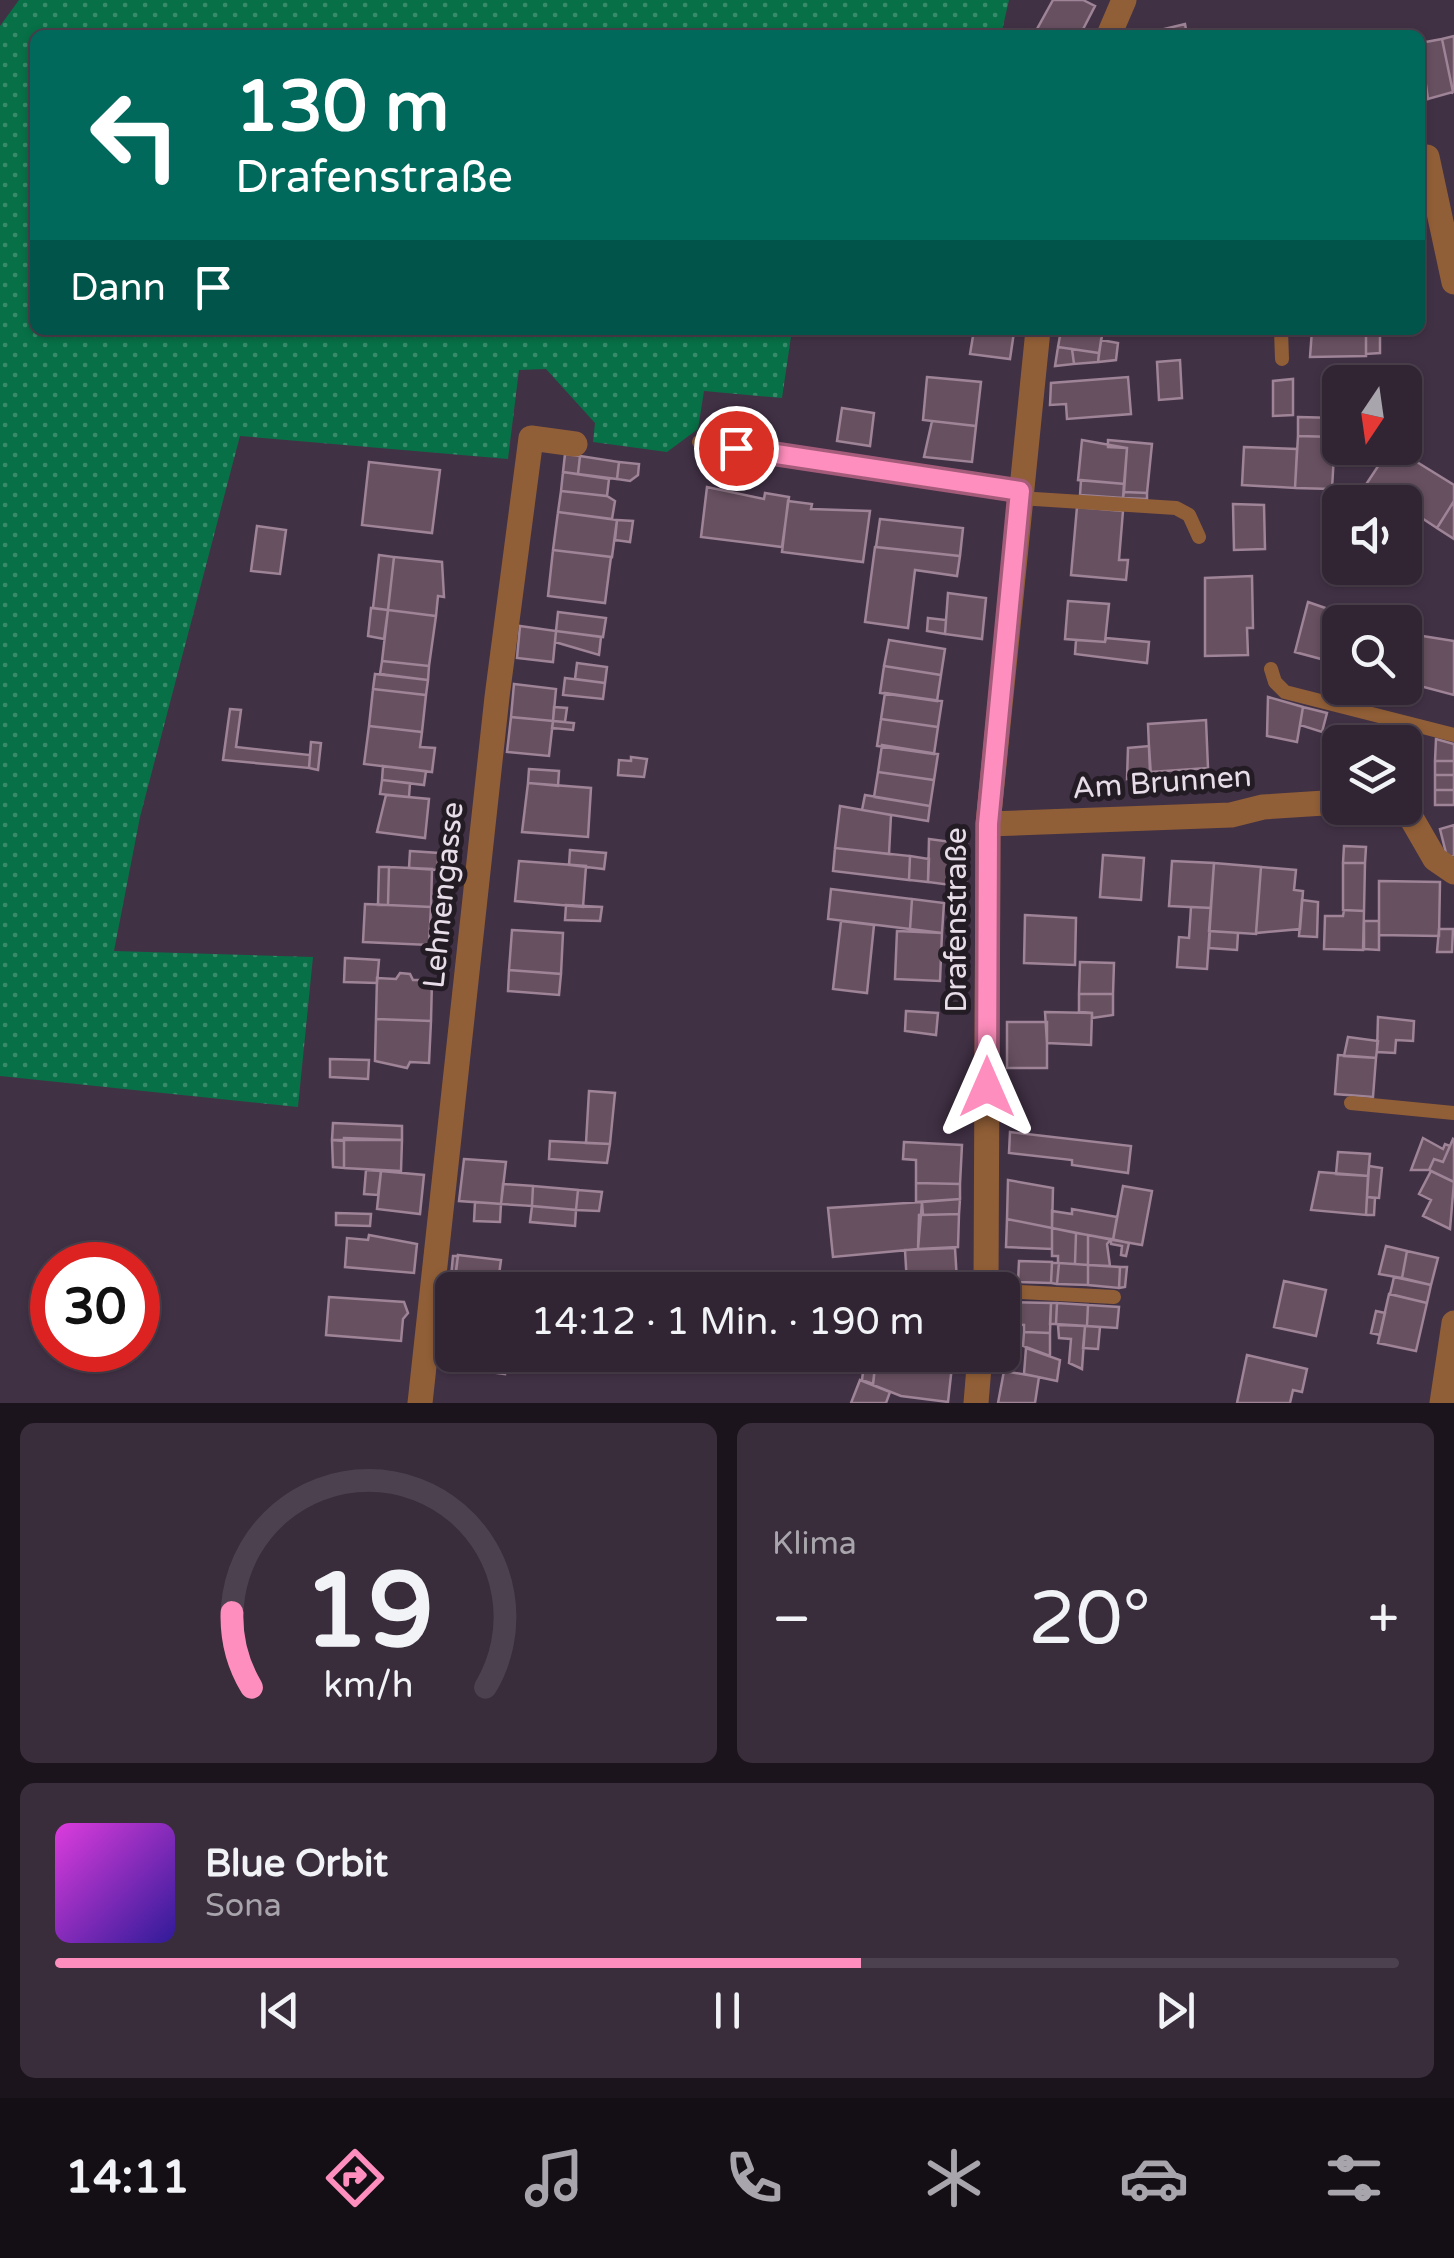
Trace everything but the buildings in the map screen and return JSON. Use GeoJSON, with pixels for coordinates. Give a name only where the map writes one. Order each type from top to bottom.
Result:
{"type":"FeatureCollection","features":[{"type":"Feature","properties":{"kind":"street"},"geometry":{"type":"LineString","coordinates":[[1111,30],[1124,0]]}},
{"type":"Feature","properties":{"kind":"street"},"geometry":{"type":"LineString","coordinates":[[1425,158],[1454,151]]}},
{"type":"Feature","properties":{"kind":"street"},"geometry":{"type":"LineString","coordinates":[[1425,162],[1454,282]]}},
{"type":"Feature","properties":{"kind":"street","name":"Drafenstraße"},"geometry":{"type":"LineString","coordinates":[[986,1272],[988,824],[1037,335]]}},
{"type":"Feature","properties":{"kind":"street","name":"Lehnengasse"},"geometry":{"type":"LineString","coordinates":[[420,1403],[497,697],[531,438],[575,444]]}},
{"type":"Feature","properties":{"kind":"street","name":"Am Brunnen"},"geometry":{"type":"LineString","coordinates":[[988,824],[1231,815],[1263,807],[1322,803]]}},
{"type":"Feature","properties":{"kind":"street"},"geometry":{"type":"LineString","coordinates":[[1416,825],[1436,858],[1454,872]]}},
{"type":"Feature","properties":{"kind":"street"},"geometry":{"type":"LineString","coordinates":[[1442,1403],[1454,1323]]}},
{"type":"Feature","properties":{"kind":"street"},"geometry":{"type":"LineString","coordinates":[[976,1403],[979,1372]]}},
{"type":"Feature","properties":{"kind":"lane"},"geometry":{"type":"LineString","coordinates":[[1282,335],[1282,360]]}},
{"type":"Feature","properties":{"kind":"lane"},"geometry":{"type":"LineString","coordinates":[[700,442],[1020,495],[1176,508],[1189,514],[1198,537]]}},
{"type":"Feature","properties":{"kind":"lane"},"geometry":{"type":"LineString","coordinates":[[1271,669],[1275,682],[1285,692],[1454,735]]}},
{"type":"Feature","properties":{"kind":"lane"},"geometry":{"type":"LineString","coordinates":[[1350,1103],[1454,1113]]}},
{"type":"Feature","properties":{"kind":"lane"},"geometry":{"type":"LineString","coordinates":[[1020,1292],[1114,1297]]}},
{"type":"Feature","properties":{"kind":"green space"},"geometry":{"type":"Polygon","coordinates":[[[19,0],[1009,0],[1002,30],[30,30],[30,335],[791,335],[782,398],[704,391],[698,429],[667,452],[593,442],[595,423],[546,369],[519,370],[508,459],[240,436],[140,817],[114,951],[313,957],[298,1107],[0,1076],[0,26],[19,0]]]}},
{"type":"Feature","properties":{"kind":"route"},"geometry":{"type":"LineString","coordinates":[[736,448],[1020,491],[988,824],[987,1087]]}}]}
